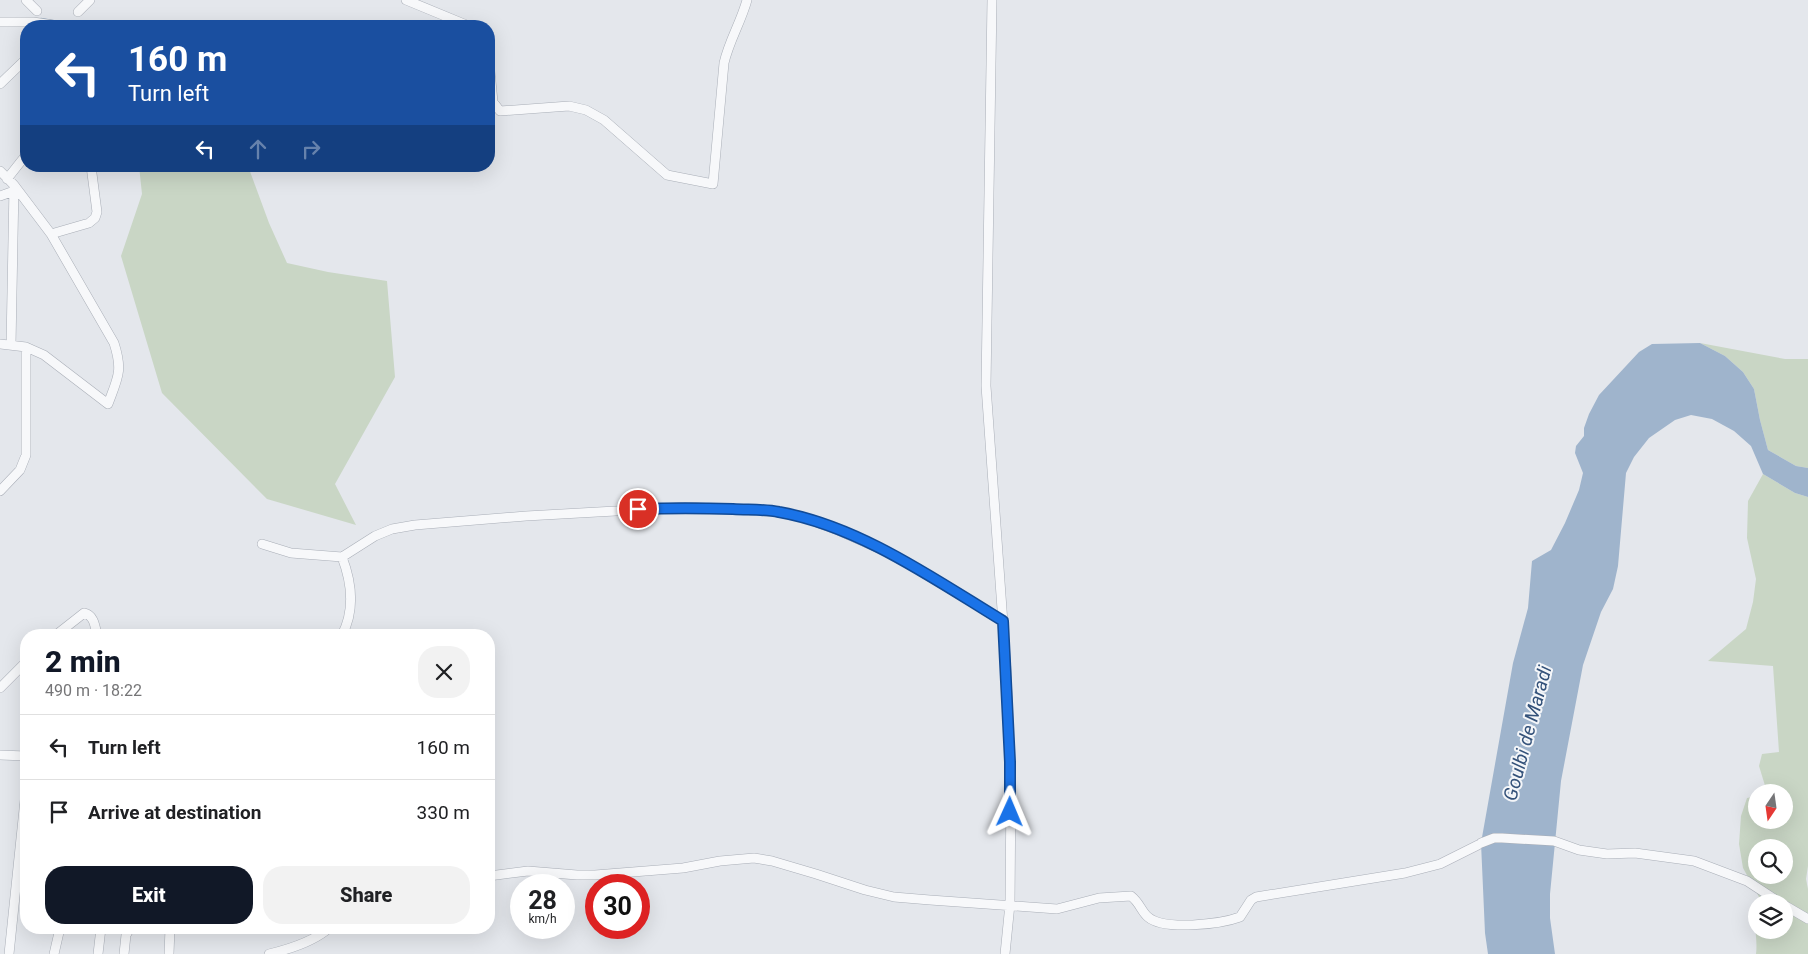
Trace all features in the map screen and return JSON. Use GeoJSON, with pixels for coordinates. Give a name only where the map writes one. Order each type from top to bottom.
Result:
{"type":"FeatureCollection","features":[{"type":"Feature","properties":{"kind":"street"},"geometry":{"type":"LineString","coordinates":[[26,0],[37,11]]}},
{"type":"Feature","properties":{"kind":"street"},"geometry":{"type":"LineString","coordinates":[[78,12],[90,0]]}},
{"type":"Feature","properties":{"kind":"street"},"geometry":{"type":"LineString","coordinates":[[406,0],[454,20]]}},
{"type":"Feature","properties":{"kind":"street"},"geometry":{"type":"LineString","coordinates":[[495,106],[500,111],[568,106],[582,108],[604,120],[667,175],[713,184],[724,63],[747,0]]}},
{"type":"Feature","properties":{"kind":"street"},"geometry":{"type":"LineString","coordinates":[[992,0],[986,386],[1003,621],[1011,782],[1010,904],[1005,954]]}},
{"type":"Feature","properties":{"kind":"street"},"geometry":{"type":"LineString","coordinates":[[0,22],[20,22]]}},
{"type":"Feature","properties":{"kind":"street"},"geometry":{"type":"LineString","coordinates":[[0,84],[20,65]]}},
{"type":"Feature","properties":{"kind":"street"},"geometry":{"type":"LineString","coordinates":[[0,196],[12,185],[20,168]]}},
{"type":"Feature","properties":{"kind":"street"},"geometry":{"type":"LineString","coordinates":[[0,171],[51,234],[114,343],[120,360],[119,374],[108,404],[44,355],[26,347],[0,344]]}},
{"type":"Feature","properties":{"kind":"street"},"geometry":{"type":"LineString","coordinates":[[51,234],[89,223],[95,218],[97,212],[92,172]]}},
{"type":"Feature","properties":{"kind":"street"},"geometry":{"type":"LineString","coordinates":[[11,345],[12,185]]}},
{"type":"Feature","properties":{"kind":"street"},"geometry":{"type":"LineString","coordinates":[[0,491],[20,470],[26,455],[26,347]]}},
{"type":"Feature","properties":{"kind":"street"},"geometry":{"type":"LineString","coordinates":[[262,544],[290,553],[342,557],[354,548],[384,532],[415,525],[526,516],[687,507],[776,512],[800,516],[894,555],[1003,621]]}},
{"type":"Feature","properties":{"kind":"street"},"geometry":{"type":"LineString","coordinates":[[342,557],[351,593],[350,610],[344,629]]}},
{"type":"Feature","properties":{"kind":"street"},"geometry":{"type":"LineString","coordinates":[[64,629],[84,613],[90,615],[93,619],[96,629]]}},
{"type":"Feature","properties":{"kind":"street"},"geometry":{"type":"LineString","coordinates":[[0,688],[20,668]]}},
{"type":"Feature","properties":{"kind":"street"},"geometry":{"type":"LineString","coordinates":[[0,755],[20,756]]}},
{"type":"Feature","properties":{"kind":"street"},"geometry":{"type":"LineString","coordinates":[[495,875],[528,871],[595,875],[683,868],[720,861],[754,858],[772,861],[888,896],[1056,909],[1099,898],[1131,896],[1139,902],[1148,918],[1157,922],[1191,926],[1240,917],[1251,900],[1256,897],[1405,873],[1440,864],[1494,838],[1554,841],[1579,850],[1607,854],[1635,853],[1694,861],[1746,881],[1766,894]]}},
{"type":"Feature","properties":{"kind":"street"},"geometry":{"type":"LineString","coordinates":[[9,954],[20,848]]}},
{"type":"Feature","properties":{"kind":"street"},"geometry":{"type":"LineString","coordinates":[[1793,910],[1808,919]]}},
{"type":"Feature","properties":{"kind":"street"},"geometry":{"type":"LineString","coordinates":[[54,954],[59,934]]}},
{"type":"Feature","properties":{"kind":"street"},"geometry":{"type":"LineString","coordinates":[[98,954],[100,934]]}},
{"type":"Feature","properties":{"kind":"street"},"geometry":{"type":"LineString","coordinates":[[124,954],[127,934]]}},
{"type":"Feature","properties":{"kind":"street"},"geometry":{"type":"LineString","coordinates":[[169,954],[170,934]]}},
{"type":"Feature","properties":{"kind":"street"},"geometry":{"type":"LineString","coordinates":[[269,954],[321,934]]}},
{"type":"Feature","properties":{"kind":"green space"},"geometry":{"type":"Polygon","coordinates":[[[140,172],[250,172],[269,223],[287,263],[328,272],[387,281],[395,377],[335,484],[356,525],[267,499],[162,393],[121,256],[142,194],[140,172]]]}},
{"type":"Feature","properties":{"kind":"green space"},"geometry":{"type":"Polygon","coordinates":[[[1700,343],[1785,359],[1808,359],[1808,468],[1796,466],[1768,450],[1754,389],[1743,372],[1725,356],[1700,343]]]}},
{"type":"Feature","properties":{"kind":"green space"},"geometry":{"type":"Polygon","coordinates":[[[1763,474],[1795,493],[1808,497],[1808,866],[1806,879],[1808,889],[1808,954],[1756,954],[1756,939],[1793,939],[1793,894],[1757,894],[1752,884],[1793,884],[1793,839],[1748,839],[1748,877],[1743,868],[1739,844],[1741,816],[1747,798],[1748,829],[1793,829],[1793,784],[1765,784],[1759,766],[1762,754],[1779,752],[1773,666],[1708,661],[1746,629],[1753,602],[1756,579],[1747,538],[1748,501],[1763,474]]]}},
{"type":"Feature","properties":{"kind":"water","name":"Goulbi de Maradi"},"geometry":{"type":"Polygon","coordinates":[[[1700,343],[1725,356],[1743,372],[1754,389],[1768,450],[1796,466],[1808,468],[1808,497],[1795,493],[1763,474],[1751,446],[1734,431],[1712,419],[1691,415],[1675,420],[1649,438],[1634,457],[1626,473],[1618,566],[1613,589],[1601,612],[1583,665],[1561,781],[1550,894],[1550,918],[1555,954],[1488,954],[1485,933],[1481,843],[1513,663],[1528,608],[1532,561],[1551,550],[1579,490],[1583,473],[1575,453],[1576,446],[1584,436],[1584,428],[1589,414],[1599,395],[1639,352],[1652,344],[1700,343]]]}},
{"type":"Feature","properties":{"kind":"waterway"},"geometry":{"type":"LineString","coordinates":[[41,19],[47,20]]}},
{"type":"Feature","properties":{"kind":"route"},"geometry":{"type":"LineString","coordinates":[[638,509],[701,507],[744,509],[800,516],[855,537],[904,560],[1003,621],[1011,782],[1010,812]]}}]}
